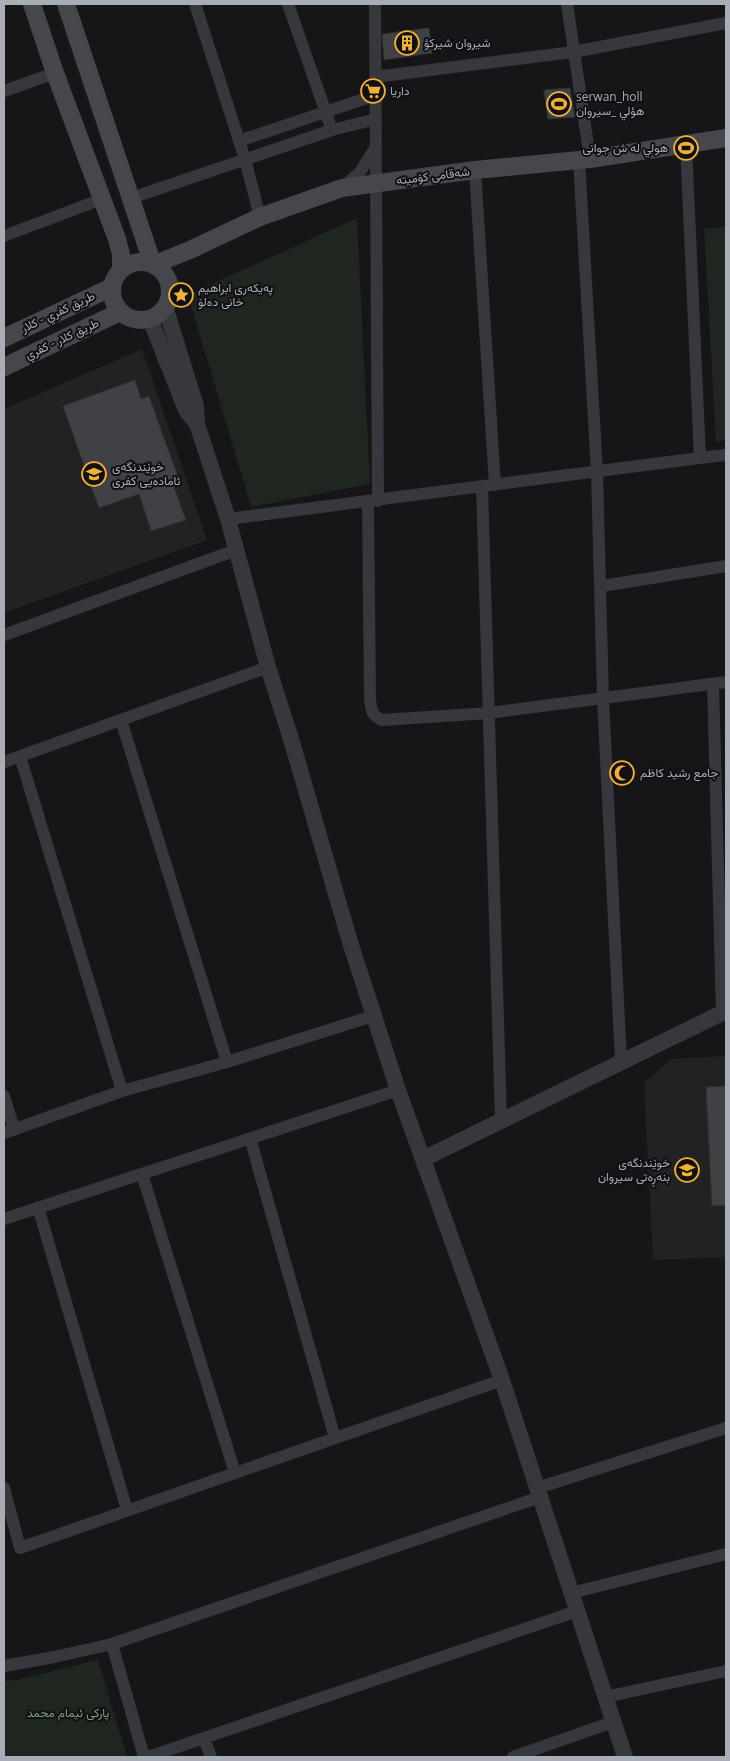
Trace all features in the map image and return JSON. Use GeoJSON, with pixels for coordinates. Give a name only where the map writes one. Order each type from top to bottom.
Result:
{"type":"FeatureCollection","features":[{"type":"Feature","properties":{"kind":"main road"},"geometry":{"type":"LineString","coordinates":[[32,4],[55,73],[120,246],[121,270]]}},
{"type":"Feature","properties":{"kind":"main road"},"geometry":{"type":"LineString","coordinates":[[66,4],[153,265]]}},
{"type":"Feature","properties":{"kind":"main road","name":"شەقامی کۆمیتە"},"geometry":{"type":"LineString","coordinates":[[153,265],[260,217],[342,188],[475,170],[585,159],[726,138]]}},
{"type":"Feature","properties":{"kind":"main road"},"geometry":{"type":"LineString","coordinates":[[136,263],[153,265],[165,276],[169,284],[170,292],[166,306],[159,314],[150,319],[134,320],[120,312],[115,304],[112,296],[112,287],[115,278],[121,270],[136,263]]}},
{"type":"Feature","properties":{"kind":"main road","name":"طريق كفري - كلار"},"geometry":{"type":"LineString","coordinates":[[4,338],[112,287]]}},
{"type":"Feature","properties":{"kind":"main road","name":"طريق كلار - كفري"},"geometry":{"type":"LineString","coordinates":[[4,366],[120,312]]}},
{"type":"Feature","properties":{"kind":"street"},"geometry":{"type":"LineString","coordinates":[[194,4],[245,159],[260,217]]}},
{"type":"Feature","properties":{"kind":"street"},"geometry":{"type":"LineString","coordinates":[[288,4],[332,130]]}},
{"type":"Feature","properties":{"kind":"street"},"geometry":{"type":"LineString","coordinates":[[375,4],[376,184],[372,712],[376,718],[382,720],[489,713],[726,682]]}},
{"type":"Feature","properties":{"kind":"street"},"geometry":{"type":"LineString","coordinates":[[567,4],[585,159],[602,586],[604,698],[621,1062]]}},
{"type":"Feature","properties":{"kind":"street"},"geometry":{"type":"LineString","coordinates":[[376,77],[573,52],[726,22]]}},
{"type":"Feature","properties":{"kind":"street"},"geometry":{"type":"LineString","coordinates":[[4,91],[55,73]]}},
{"type":"Feature","properties":{"kind":"street"},"geometry":{"type":"LineString","coordinates":[[239,141],[376,95]]}},
{"type":"Feature","properties":{"kind":"street"},"geometry":{"type":"LineString","coordinates":[[131,198],[332,130],[376,119]]}},
{"type":"Feature","properties":{"kind":"street"},"geometry":{"type":"LineString","coordinates":[[686,144],[700,458]]}},
{"type":"Feature","properties":{"kind":"street"},"geometry":{"type":"LineString","coordinates":[[342,188],[360,172],[376,147]]}},
{"type":"Feature","properties":{"kind":"street"},"geometry":{"type":"LineString","coordinates":[[475,170],[495,485]]}},
{"type":"Feature","properties":{"kind":"street"},"geometry":{"type":"LineString","coordinates":[[4,236],[102,199]]}},
{"type":"Feature","properties":{"kind":"street"},"geometry":{"type":"LineString","coordinates":[[166,306],[196,406],[197,424],[228,520],[268,667],[373,1016],[502,1380],[625,1757]]}},
{"type":"Feature","properties":{"kind":"street"},"geometry":{"type":"LineString","coordinates":[[150,319],[186,410],[197,424]]}},
{"type":"Feature","properties":{"kind":"street"},"geometry":{"type":"LineString","coordinates":[[228,520],[726,455]]}},
{"type":"Feature","properties":{"kind":"street"},"geometry":{"type":"LineString","coordinates":[[482,487],[501,1121]]}},
{"type":"Feature","properties":{"kind":"street"},"geometry":{"type":"LineString","coordinates":[[4,634],[236,550]]}},
{"type":"Feature","properties":{"kind":"street"},"geometry":{"type":"LineString","coordinates":[[602,586],[726,566]]}},
{"type":"Feature","properties":{"kind":"street"},"geometry":{"type":"LineString","coordinates":[[4,762],[268,667]]}},
{"type":"Feature","properties":{"kind":"street"},"geometry":{"type":"LineString","coordinates":[[423,1159],[724,1012],[722,879],[713,684]]}},
{"type":"Feature","properties":{"kind":"street"},"geometry":{"type":"LineString","coordinates":[[121,720],[227,1062]]}},
{"type":"Feature","properties":{"kind":"street"},"geometry":{"type":"LineString","coordinates":[[20,756],[122,1091]]}},
{"type":"Feature","properties":{"kind":"street"},"geometry":{"type":"LineString","coordinates":[[4,1096],[9,1131],[122,1091],[227,1062],[373,1016]]}},
{"type":"Feature","properties":{"kind":"street"},"geometry":{"type":"LineString","coordinates":[[4,1218],[398,1090]]}},
{"type":"Feature","properties":{"kind":"street"},"geometry":{"type":"LineString","coordinates":[[250,1138],[335,1438]]}},
{"type":"Feature","properties":{"kind":"street"},"geometry":{"type":"LineString","coordinates":[[142,1174],[235,1473]]}},
{"type":"Feature","properties":{"kind":"street"},"geometry":{"type":"LineString","coordinates":[[38,1207],[127,1510]]}},
{"type":"Feature","properties":{"kind":"street"},"geometry":{"type":"LineString","coordinates":[[4,1488],[20,1548],[502,1380]]}},
{"type":"Feature","properties":{"kind":"street"},"geometry":{"type":"LineString","coordinates":[[4,1666],[112,1644],[539,1492],[726,1428]]}},
{"type":"Feature","properties":{"kind":"street"},"geometry":{"type":"LineString","coordinates":[[572,1593],[726,1554]]}},
{"type":"Feature","properties":{"kind":"street"},"geometry":{"type":"LineString","coordinates":[[112,1644],[146,1757],[577,1611]]}},
{"type":"Feature","properties":{"kind":"street"},"geometry":{"type":"LineString","coordinates":[[605,1697],[726,1671]]}},
{"type":"Feature","properties":{"kind":"street"},"geometry":{"type":"LineString","coordinates":[[514,1757],[613,1722]]}},
{"type":"Feature","properties":{"kind":"street"},"geometry":{"type":"LineString","coordinates":[[204,1738],[211,1757]]}},
{"type":"Feature","properties":{"kind":"shaded area","name":"خوێندنگەی ئامادەیی کفری"},"geometry":{"type":"Polygon","coordinates":[[[142,349],[207,540],[4,613],[4,409],[142,349]]]}},
{"type":"Feature","properties":{"kind":"shaded area","name":"خوێندنگەی بنەڕەتی سیروان"},"geometry":{"type":"Polygon","coordinates":[[[726,1056],[726,1257],[653,1260],[644,1083],[671,1059],[726,1056]]]}},
{"type":"Feature","properties":{"kind":"green space"},"geometry":{"type":"Polygon","coordinates":[[[357,218],[370,484],[251,507],[188,295],[357,218]]]}},
{"type":"Feature","properties":{"kind":"green space"},"geometry":{"type":"Polygon","coordinates":[[[726,226],[726,440],[716,442],[704,229],[726,226]]]}},
{"type":"Feature","properties":{"kind":"green space","name":"پارکی ئیمام محمد"},"geometry":{"type":"Polygon","coordinates":[[[98,1660],[127,1757],[4,1757],[4,1681],[17,1680],[98,1660]]]}},
{"type":"Feature","properties":{"kind":"building","name":"شيروان شيركؤ"},"geometry":{"type":"Polygon","coordinates":[[[429,28],[432,53],[384,60],[382,34],[429,28]]]}},
{"type":"Feature","properties":{"kind":"building","name":"serwan_holl هؤلي _سيروان"},"geometry":{"type":"Polygon","coordinates":[[[570,88],[575,117],[548,119],[544,90],[570,88]]]}},
{"type":"Feature","properties":{"kind":"building"},"geometry":{"type":"Polygon","coordinates":[[[135,380],[141,399],[149,396],[179,480],[172,482],[186,520],[151,531],[139,494],[99,508],[63,406],[135,380]]]}},
{"type":"Feature","properties":{"kind":"building"},"geometry":{"type":"Polygon","coordinates":[[[726,1086],[726,1205],[712,1206],[706,1087],[726,1086]]]}},
{"type":"Feature","properties":{"kind":"place","name":"شيروان شيركؤ"},"geometry":{"type":"Point","coordinates":[407,43]}},
{"type":"Feature","properties":{"kind":"place","name":"داريا"},"geometry":{"type":"Point","coordinates":[373,91]}},
{"type":"Feature","properties":{"kind":"place","name":"serwan_holl هؤلي _سيروان"},"geometry":{"type":"Point","coordinates":[559,104]}},
{"type":"Feature","properties":{"kind":"place","name":"هولي له ش جوانى"},"geometry":{"type":"Point","coordinates":[686,148]}},
{"type":"Feature","properties":{"kind":"place","name":"پەیکەری ابراهیم خانی دەلۆ"},"geometry":{"type":"Point","coordinates":[181,295]}},
{"type":"Feature","properties":{"kind":"place","name":"خوێندنگەی ئامادەیی کفری"},"geometry":{"type":"Point","coordinates":[94,474]}},
{"type":"Feature","properties":{"kind":"place","name":"جامع رشيد كاظم"},"geometry":{"type":"Point","coordinates":[622,773]}},
{"type":"Feature","properties":{"kind":"place","name":"خوێندنگەی بنەڕەتی سیروان"},"geometry":{"type":"Point","coordinates":[687,1170]}}]}
